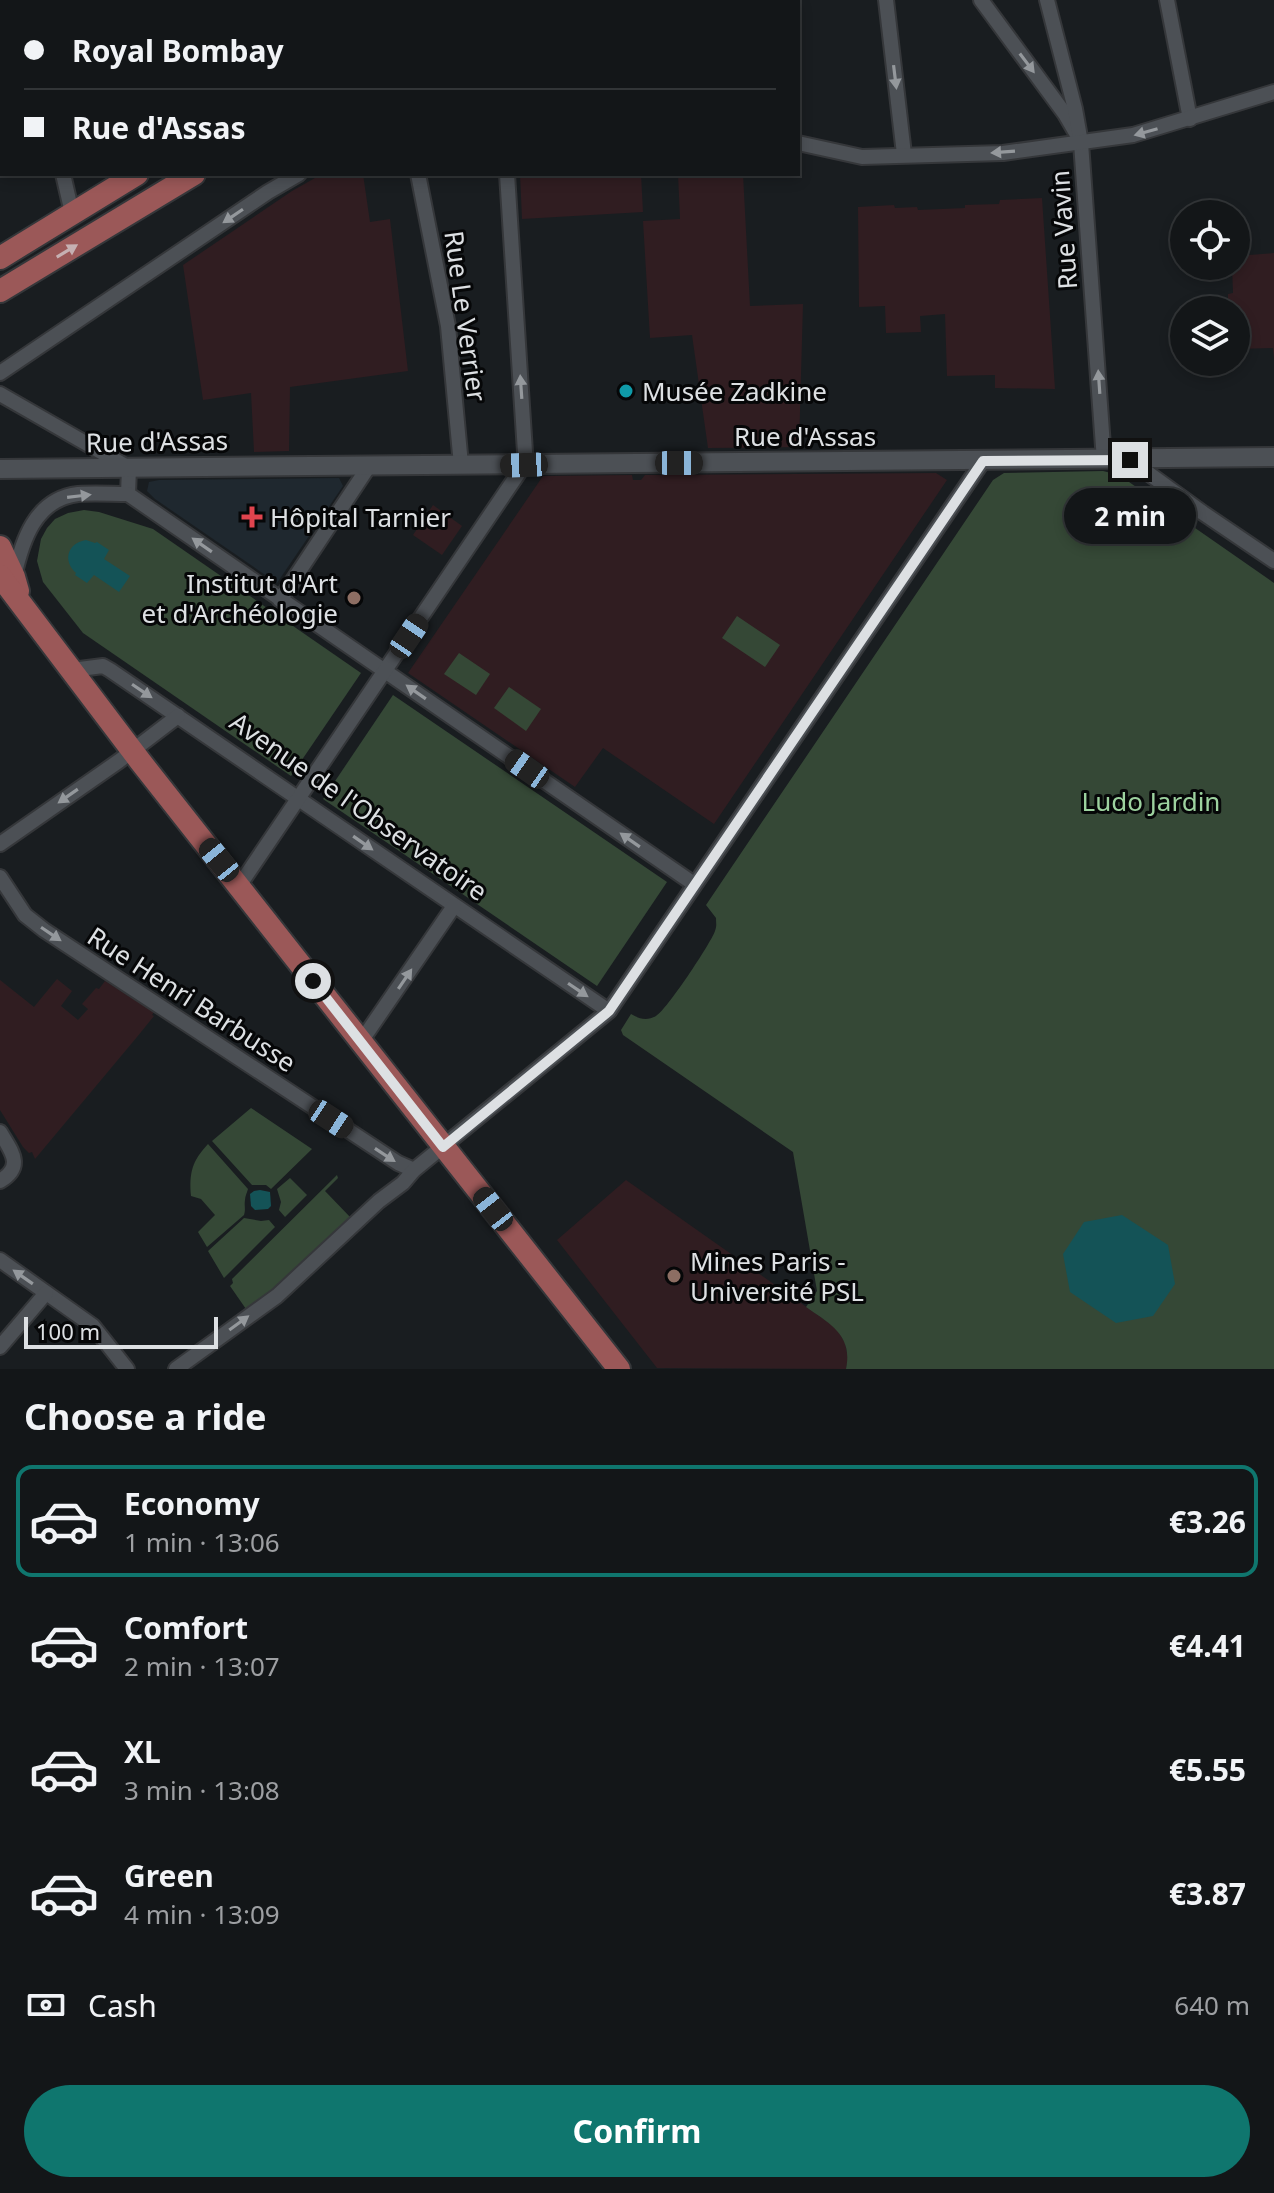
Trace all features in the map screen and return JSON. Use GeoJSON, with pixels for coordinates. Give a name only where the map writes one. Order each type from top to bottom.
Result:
{"type":"FeatureCollection","features":[{"type":"Feature","properties":{"kind":"main road"},"geometry":{"type":"LineString","coordinates":[[0,258],[134,176]]}},
{"type":"Feature","properties":{"kind":"main road"},"geometry":{"type":"LineString","coordinates":[[0,291],[191,176]]}},
{"type":"Feature","properties":{"kind":"main road"},"geometry":{"type":"LineString","coordinates":[[0,547],[9,589],[360,1043],[619,1369]]}},
{"type":"Feature","properties":{"kind":"street"},"geometry":{"type":"LineString","coordinates":[[886,0],[904,154]]}},
{"type":"Feature","properties":{"kind":"street"},"geometry":{"type":"LineString","coordinates":[[981,0],[1065,114],[1081,143]]}},
{"type":"Feature","properties":{"kind":"street","name":"Rue Vavin"},"geometry":{"type":"LineString","coordinates":[[1047,0],[1081,143],[1104,460]]}},
{"type":"Feature","properties":{"kind":"street"},"geometry":{"type":"LineString","coordinates":[[1167,0],[1190,119]]}},
{"type":"Feature","properties":{"kind":"street"},"geometry":{"type":"LineString","coordinates":[[800,143],[862,157],[1003,153],[1133,135],[1274,92]]}},
{"type":"Feature","properties":{"kind":"street"},"geometry":{"type":"LineString","coordinates":[[63,176],[72,213]]}},
{"type":"Feature","properties":{"kind":"street"},"geometry":{"type":"LineString","coordinates":[[0,373],[296,176]]}},
{"type":"Feature","properties":{"kind":"street","name":"Rue Le Verrier"},"geometry":{"type":"LineString","coordinates":[[418,176],[448,326],[461,465]]}},
{"type":"Feature","properties":{"kind":"street"},"geometry":{"type":"LineString","coordinates":[[239,886],[524,465],[507,176]]}},
{"type":"Feature","properties":{"kind":"street"},"geometry":{"type":"LineString","coordinates":[[0,394],[129,468],[128,494]]}},
{"type":"Feature","properties":{"kind":"street","name":"Rue d'Assas"},"geometry":{"type":"LineString","coordinates":[[0,469],[1274,457]]}},
{"type":"Feature","properties":{"kind":"street"},"geometry":{"type":"LineString","coordinates":[[1130,460],[1274,561]]}},
{"type":"Feature","properties":{"kind":"street"},"geometry":{"type":"LineString","coordinates":[[176,1369],[277,1296],[414,1170],[609,1011],[983,461]]}},
{"type":"Feature","properties":{"kind":"street"},"geometry":{"type":"LineString","coordinates":[[280,600],[369,466]]}},
{"type":"Feature","properties":{"kind":"street"},"geometry":{"type":"LineString","coordinates":[[9,589],[26,536],[42,511],[76,494],[128,494],[694,884]]}},
{"type":"Feature","properties":{"kind":"street","name":"Avenue de l'Observatoire"},"geometry":{"type":"LineString","coordinates":[[72,670],[103,666],[609,1011]]}},
{"type":"Feature","properties":{"kind":"street"},"geometry":{"type":"LineString","coordinates":[[0,844],[178,716]]}},
{"type":"Feature","properties":{"kind":"street","name":"Rue Henri Barbusse"},"geometry":{"type":"LineString","coordinates":[[0,877],[25,915],[44,930],[398,1163],[414,1170]]}},
{"type":"Feature","properties":{"kind":"street"},"geometry":{"type":"LineString","coordinates":[[360,1043],[454,906]]}},
{"type":"Feature","properties":{"kind":"street"},"geometry":{"type":"LineString","coordinates":[[0,1132],[11,1150],[14,1165],[0,1181]]}},
{"type":"Feature","properties":{"kind":"street"},"geometry":{"type":"LineString","coordinates":[[0,1260],[93,1326],[127,1369]]}},
{"type":"Feature","properties":{"kind":"street"},"geometry":{"type":"LineString","coordinates":[[0,1347],[46,1293]]}},
{"type":"Feature","properties":{"kind":"shaded area"},"geometry":{"type":"Polygon","coordinates":[[[318,176],[363,176],[370,222],[390,219],[408,371],[290,387],[289,451],[254,452],[251,393],[203,400],[183,265],[318,176]]]}},
{"type":"Feature","properties":{"kind":"shaded area"},"geometry":{"type":"Polygon","coordinates":[[[520,176],[641,176],[643,212],[522,219],[520,176]]]}},
{"type":"Feature","properties":{"kind":"shaded area"},"geometry":{"type":"Polygon","coordinates":[[[678,176],[743,176],[750,306],[803,304],[799,447],[708,448],[692,335],[650,338],[643,221],[680,219],[678,176]]]}},
{"type":"Feature","properties":{"kind":"shaded area"},"geometry":{"type":"Polygon","coordinates":[[[1042,198],[1055,389],[995,388],[995,375],[947,376],[945,314],[920,316],[921,332],[886,333],[885,306],[859,307],[858,207],[894,205],[895,208],[917,207],[918,210],[965,208],[965,205],[999,204],[1000,200],[1042,198]]]}},
{"type":"Feature","properties":{"kind":"shaded area"},"geometry":{"type":"Polygon","coordinates":[[[1274,253],[1274,359],[1273,348],[1250,349],[1250,296],[1228,296],[1233,293],[1233,280],[1250,280],[1250,255],[1274,253]]]}},
{"type":"Feature","properties":{"kind":"shaded area"},"geometry":{"type":"Polygon","coordinates":[[[936,473],[947,480],[714,824],[603,748],[575,787],[408,673],[543,476],[632,475],[633,480],[641,480],[645,475],[936,473]]]}},
{"type":"Feature","properties":{"kind":"shaded area","name":"Hôpital Tarnier"},"geometry":{"type":"Polygon","coordinates":[[[339,478],[343,486],[277,583],[147,491],[149,482],[159,480],[339,478]]]}},
{"type":"Feature","properties":{"kind":"shaded area"},"geometry":{"type":"Polygon","coordinates":[[[433,505],[462,526],[442,555],[413,535],[433,505]]]}},
{"type":"Feature","properties":{"kind":"shaded area"},"geometry":{"type":"Polygon","coordinates":[[[57,979],[72,991],[61,1006],[78,1020],[88,1009],[82,1004],[105,981],[154,1012],[154,1016],[35,1159],[32,1152],[23,1147],[0,1110],[0,980],[34,1007],[57,979]]]}},
{"type":"Feature","properties":{"kind":"shaded area","name":"Mines Paris - Université PSL"},"geometry":{"type":"Polygon","coordinates":[[[626,1180],[832,1325],[845,1343],[848,1358],[846,1369],[657,1368],[557,1240],[626,1180]]]}},
{"type":"Feature","properties":{"kind":"green space","name":"Ludo Jardin"},"geometry":{"type":"Polygon","coordinates":[[[1103,471],[1119,475],[1274,583],[1274,1369],[846,1369],[843,1339],[831,1325],[806,1307],[817,1291],[793,1152],[623,1035],[621,1030],[631,1014],[643,1019],[656,1016],[688,976],[716,929],[716,918],[706,905],[993,480],[1004,473],[1103,471]]]}},
{"type":"Feature","properties":{"kind":"green space"},"geometry":{"type":"Polygon","coordinates":[[[84,510],[153,529],[361,673],[291,776],[83,633],[43,582],[37,561],[41,539],[47,528],[55,519],[84,510]]]}},
{"type":"Feature","properties":{"kind":"green space"},"geometry":{"type":"Polygon","coordinates":[[[737,616],[780,645],[765,667],[722,638],[737,616]]]}},
{"type":"Feature","properties":{"kind":"green space"},"geometry":{"type":"Polygon","coordinates":[[[459,653],[490,674],[476,695],[444,674],[459,653]]]}},
{"type":"Feature","properties":{"kind":"green space"},"geometry":{"type":"Polygon","coordinates":[[[509,687],[541,709],[526,731],[494,708],[509,687]]]}},
{"type":"Feature","properties":{"kind":"green space"},"geometry":{"type":"Polygon","coordinates":[[[393,695],[667,882],[597,986],[323,799],[393,695]]]}},
{"type":"Feature","properties":{"kind":"green space"},"geometry":{"type":"Polygon","coordinates":[[[251,1108],[312,1149],[271,1189],[266,1185],[252,1185],[212,1141],[251,1108]]]}},
{"type":"Feature","properties":{"kind":"green space"},"geometry":{"type":"Polygon","coordinates":[[[208,1144],[248,1189],[244,1215],[207,1247],[198,1232],[215,1215],[201,1199],[191,1196],[191,1181],[195,1162],[208,1144]]]}},
{"type":"Feature","properties":{"kind":"green space"},"geometry":{"type":"Polygon","coordinates":[[[337,1175],[338,1178],[325,1191],[351,1218],[274,1289],[246,1309],[230,1286],[232,1279],[337,1175]]]}},
{"type":"Feature","properties":{"kind":"green space"},"geometry":{"type":"Polygon","coordinates":[[[290,1178],[307,1195],[285,1217],[279,1210],[281,1202],[277,1189],[290,1178]]]}},
{"type":"Feature","properties":{"kind":"green space"},"geometry":{"type":"Polygon","coordinates":[[[244,1218],[269,1220],[275,1227],[224,1278],[208,1251],[244,1218]]]}},
{"type":"Feature","properties":{"kind":"water"},"geometry":{"type":"Polygon","coordinates":[[[86,540],[97,542],[109,550],[104,559],[130,576],[119,592],[94,575],[87,583],[75,575],[69,563],[69,553],[71,548],[86,540]]]}},
{"type":"Feature","properties":{"kind":"water"},"geometry":{"type":"Polygon","coordinates":[[[260,1190],[270,1192],[271,1206],[255,1210],[251,1206],[250,1194],[260,1190]]]}},
{"type":"Feature","properties":{"kind":"water"},"geometry":{"type":"Polygon","coordinates":[[[1122,1215],[1168,1245],[1175,1284],[1153,1316],[1116,1323],[1070,1292],[1063,1254],[1084,1222],[1122,1215]]]}},
{"type":"Feature","properties":{"kind":"place","name":"Musée Zadkine"},"geometry":{"type":"Point","coordinates":[626,391]}},
{"type":"Feature","properties":{"kind":"place","name":"Hôpital Tarnier"},"geometry":{"type":"Point","coordinates":[252,517]}},
{"type":"Feature","properties":{"kind":"place","name":"Institut d'Art et d'Archéologie"},"geometry":{"type":"Point","coordinates":[354,598]}},
{"type":"Feature","properties":{"kind":"place","name":"Mines Paris - Université PSL"},"geometry":{"type":"Point","coordinates":[674,1276]}},
{"type":"Feature","properties":{"kind":"route"},"geometry":{"type":"LineString","coordinates":[[313,981],[443,1147],[609,1011],[983,461],[1130,460]]}}]}
